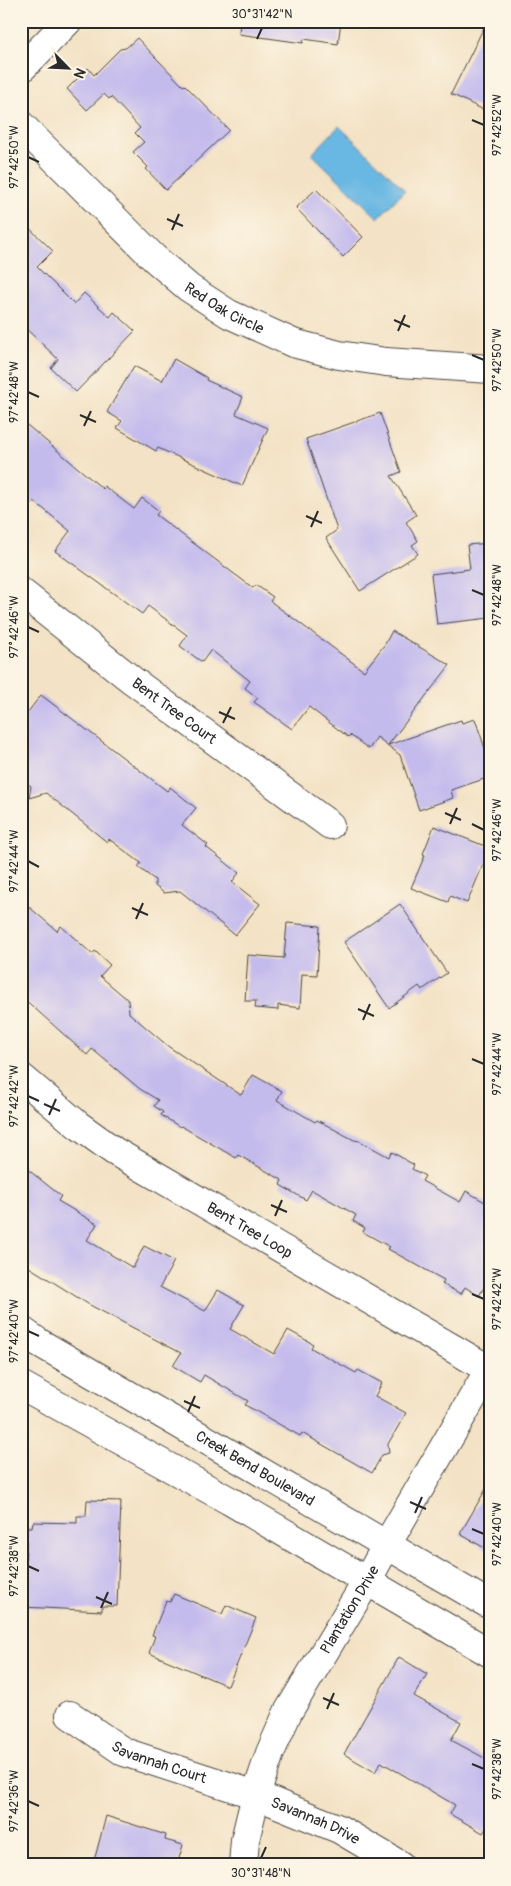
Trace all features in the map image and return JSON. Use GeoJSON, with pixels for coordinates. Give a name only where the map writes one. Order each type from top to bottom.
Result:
{"type":"FeatureCollection","features":[{"type":"Feature","properties":{"kind":"street"},"geometry":{"type":"LineString","coordinates":[[21,69],[68,21]]}},
{"type":"Feature","properties":{"kind":"street","name":"Red Oak Circle"},"geometry":{"type":"LineString","coordinates":[[21,125],[154,258],[189,288],[228,314],[293,343],[339,355],[386,362],[490,369]]}},
{"type":"Feature","properties":{"kind":"street","name":"Bent Tree Court"},"geometry":{"type":"LineString","coordinates":[[21,592],[132,680],[330,825]]}},
{"type":"Feature","properties":{"kind":"street","name":"Bent Tree Loop"},"geometry":{"type":"LineString","coordinates":[[21,1077],[78,1125],[114,1151],[489,1369]]}},
{"type":"Feature","properties":{"kind":"street","name":"Creek Bend Boulevard"},"geometry":{"type":"LineString","coordinates":[[21,1330],[55,1352],[490,1606]]}},
{"type":"Feature","properties":{"kind":"street","name":"Plantation Drive"},"geometry":{"type":"LineString","coordinates":[[244,1865],[246,1840],[256,1795],[270,1753],[288,1712],[367,1581],[489,1369]]}},
{"type":"Feature","properties":{"kind":"street"},"geometry":{"type":"LineString","coordinates":[[21,1384],[230,1501],[490,1654]]}},
{"type":"Feature","properties":{"kind":"street","name":"Savannah Court"},"geometry":{"type":"LineString","coordinates":[[70,1715],[124,1752],[256,1795]]}},
{"type":"Feature","properties":{"kind":"street","name":"Savannah Drive"},"geometry":{"type":"LineString","coordinates":[[256,1795],[339,1829],[400,1865]]}},
{"type":"Feature","properties":{"kind":"water"},"geometry":{"type":"Polygon","coordinates":[[[339,126],[405,190],[378,218],[312,154],[339,126]]]}},
{"type":"Feature","properties":{"kind":"building"},"geometry":{"type":"Polygon","coordinates":[[[240,21],[341,21],[338,44],[304,39],[303,43],[239,34],[240,21]]]}},
{"type":"Feature","properties":{"kind":"building"},"geometry":{"type":"Polygon","coordinates":[[[487,21],[490,21],[490,113],[451,94],[487,21]]]}},
{"type":"Feature","properties":{"kind":"building"},"geometry":{"type":"Polygon","coordinates":[[[137,38],[229,130],[166,190],[133,152],[144,142],[135,133],[140,128],[111,97],[109,99],[104,94],[87,110],[67,89],[88,68],[94,75],[120,49],[126,48],[137,38]]]}},
{"type":"Feature","properties":{"kind":"building"},"geometry":{"type":"Polygon","coordinates":[[[316,189],[363,237],[343,257],[296,208],[316,189]]]}},
{"type":"Feature","properties":{"kind":"building"},"geometry":{"type":"Polygon","coordinates":[[[21,220],[53,251],[37,267],[74,304],[84,293],[110,317],[114,312],[135,331],[76,392],[51,368],[58,359],[21,324],[21,220]]]}},
{"type":"Feature","properties":{"kind":"building"},"geometry":{"type":"Polygon","coordinates":[[[174,359],[207,378],[206,380],[243,397],[236,414],[268,428],[242,486],[158,448],[156,451],[117,428],[122,421],[107,412],[134,366],[162,381],[174,359]]]}},
{"type":"Feature","properties":{"kind":"building"},"geometry":{"type":"Polygon","coordinates":[[[380,413],[401,472],[391,476],[416,515],[406,522],[418,541],[412,545],[418,554],[360,591],[326,538],[337,530],[306,439],[380,413]]]}},
{"type":"Feature","properties":{"kind":"building"},"geometry":{"type":"Polygon","coordinates":[[[21,420],[103,489],[104,486],[134,509],[142,498],[159,511],[156,515],[253,588],[256,585],[273,597],[270,601],[364,671],[385,644],[392,631],[450,665],[388,745],[461,720],[462,723],[475,719],[490,763],[490,777],[451,790],[453,798],[419,810],[400,755],[377,737],[369,749],[350,735],[348,737],[309,707],[292,729],[254,702],[258,698],[245,688],[250,681],[211,650],[202,662],[180,646],[187,635],[148,606],[142,614],[55,551],[70,531],[34,501],[21,516],[21,420]]]}},
{"type":"Feature","properties":{"kind":"building"},"geometry":{"type":"Polygon","coordinates":[[[490,543],[490,618],[437,624],[431,574],[470,569],[467,545],[490,543]]]}},
{"type":"Feature","properties":{"kind":"building"},"geometry":{"type":"Polygon","coordinates":[[[41,695],[167,791],[170,787],[196,808],[182,825],[239,873],[232,882],[260,904],[235,935],[180,891],[164,893],[155,886],[155,880],[138,867],[141,863],[109,839],[107,842],[46,793],[29,798],[31,786],[21,779],[21,721],[41,695]]]}},
{"type":"Feature","properties":{"kind":"building"},"geometry":{"type":"Polygon","coordinates":[[[434,826],[490,848],[490,863],[483,865],[467,903],[450,896],[448,902],[411,888],[425,855],[423,854],[434,826]]]}},
{"type":"Feature","properties":{"kind":"building"},"geometry":{"type":"Polygon","coordinates":[[[21,900],[57,931],[61,926],[92,954],[95,951],[110,965],[100,976],[128,1000],[129,1013],[169,1047],[241,1095],[253,1075],[282,1091],[277,1100],[315,1122],[317,1120],[389,1157],[392,1152],[414,1165],[412,1169],[425,1176],[422,1181],[460,1202],[466,1191],[490,1205],[490,1277],[479,1296],[465,1287],[461,1294],[442,1284],[444,1280],[388,1249],[390,1247],[363,1232],[365,1228],[353,1221],[356,1215],[312,1190],[306,1200],[280,1185],[282,1180],[238,1155],[236,1158],[180,1127],[161,1115],[163,1112],[154,1106],[158,1100],[140,1089],[92,1049],[87,1055],[21,996],[21,900]]]}},
{"type":"Feature","properties":{"kind":"building"},"geometry":{"type":"Polygon","coordinates":[[[400,904],[447,973],[422,990],[419,986],[389,1008],[344,942],[400,904]]]}},
{"type":"Feature","properties":{"kind":"building"},"geometry":{"type":"Polygon","coordinates":[[[287,923],[320,926],[317,975],[302,974],[300,1008],[278,1005],[278,1010],[255,1008],[256,1001],[245,1001],[248,955],[284,958],[287,923]]]}},
{"type":"Feature","properties":{"kind":"building"},"geometry":{"type":"Polygon","coordinates":[[[21,1164],[61,1196],[58,1201],[97,1224],[87,1240],[133,1268],[144,1246],[174,1261],[160,1287],[205,1311],[218,1290],[244,1305],[230,1329],[274,1354],[288,1330],[313,1344],[311,1348],[356,1373],[358,1370],[382,1383],[375,1396],[406,1413],[388,1444],[389,1453],[382,1455],[372,1473],[302,1433],[300,1436],[245,1405],[248,1401],[204,1375],[200,1382],[173,1366],[181,1353],[88,1304],[21,1262],[21,1164]]]}},
{"type":"Feature","properties":{"kind":"building"},"geometry":{"type":"Polygon","coordinates":[[[490,1482],[490,1551],[460,1534],[490,1482]]]}},
{"type":"Feature","properties":{"kind":"building"},"geometry":{"type":"Polygon","coordinates":[[[87,1500],[121,1501],[117,1606],[102,1606],[102,1611],[23,1607],[27,1527],[32,1527],[33,1522],[77,1523],[77,1516],[86,1516],[87,1500]]]}},
{"type":"Feature","properties":{"kind":"building"},"geometry":{"type":"Polygon","coordinates":[[[174,1594],[222,1614],[226,1605],[256,1618],[228,1686],[149,1653],[155,1636],[152,1635],[166,1601],[170,1602],[174,1594]]]}},
{"type":"Feature","properties":{"kind":"building"},"geometry":{"type":"Polygon","coordinates":[[[399,1657],[427,1674],[414,1696],[461,1722],[451,1740],[490,1761],[490,1822],[483,1833],[450,1814],[455,1805],[381,1762],[375,1772],[344,1754],[399,1657]]]}},
{"type":"Feature","properties":{"kind":"building"},"geometry":{"type":"Polygon","coordinates":[[[106,1816],[166,1835],[165,1840],[183,1845],[177,1865],[93,1865],[106,1816]]]}}]}
